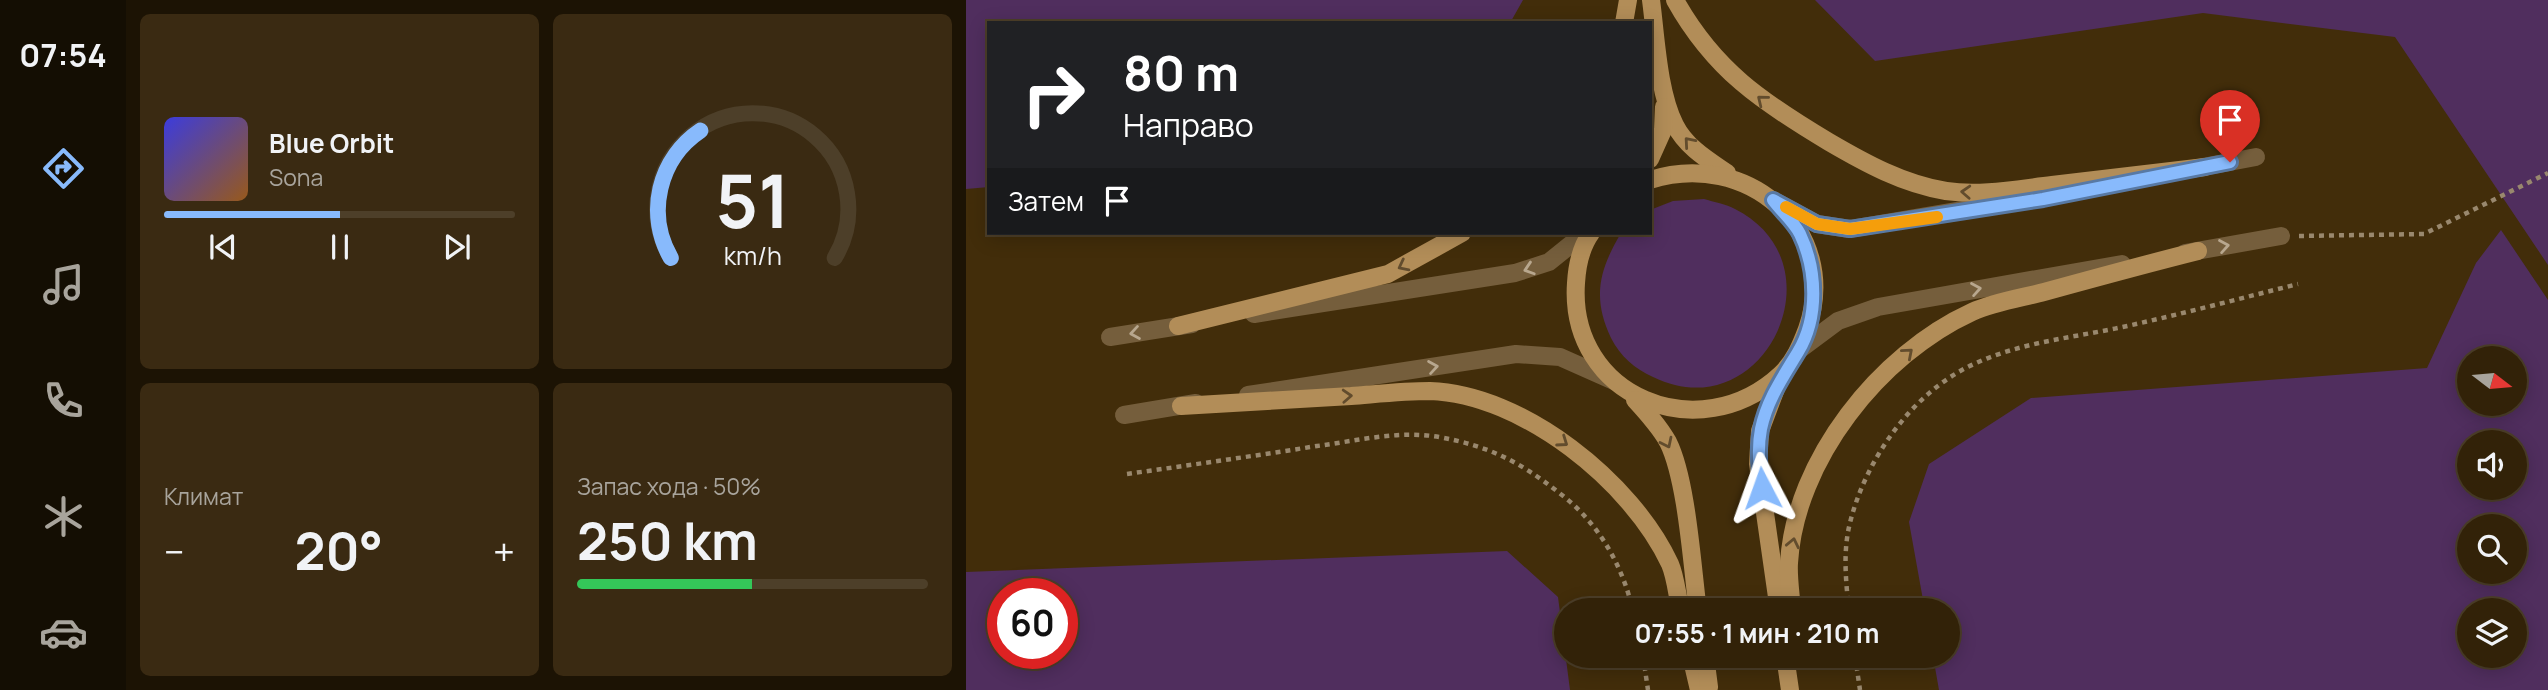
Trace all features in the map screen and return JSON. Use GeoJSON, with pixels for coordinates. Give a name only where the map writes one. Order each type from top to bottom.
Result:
{"type":"FeatureCollection","features":[{"type":"Feature","properties":{"kind":"main road"},"geometry":{"type":"LineString","coordinates":[[1624,21],[1628,0]]}},
{"type":"Feature","properties":{"kind":"main road"},"geometry":{"type":"LineString","coordinates":[[1651,0],[1665,93],[1674,125],[1693,149],[1732,177],[1773,200],[1799,232],[1813,270],[1813,312],[1799,350],[1783,373],[1760,431],[1758,464],[1777,598]]}},
{"type":"Feature","properties":{"kind":"main road"},"geometry":{"type":"LineString","coordinates":[[1675,0],[1692,29],[1719,61],[1766,104],[1859,159],[1908,182],[1946,191],[1984,193],[2205,167]]}},
{"type":"Feature","properties":{"kind":"main road"},"geometry":{"type":"LineString","coordinates":[[1652,155],[1663,131],[1665,93]]}},
{"type":"Feature","properties":{"kind":"main road"},"geometry":{"type":"LineString","coordinates":[[1652,179],[1672,173],[1703,172],[1732,177]]}},
{"type":"Feature","properties":{"kind":"main road"},"geometry":{"type":"LineString","coordinates":[[1178,326],[1388,274],[1458,235]]}},
{"type":"Feature","properties":{"kind":"main road"},"geometry":{"type":"LineString","coordinates":[[1587,235],[1576,270],[1574,301],[1595,359],[1654,420],[1668,443],[1678,468],[1696,598]]}},
{"type":"Feature","properties":{"kind":"main road"},"geometry":{"type":"LineString","coordinates":[[1791,598],[1789,563],[1801,505],[1829,442],[1855,405],[1893,365],[1932,332],[1975,311],[2198,251]]}},
{"type":"Feature","properties":{"kind":"main road"},"geometry":{"type":"LineString","coordinates":[[1620,386],[1656,405],[1690,412],[1724,408],[1756,395],[1783,373]]}},
{"type":"Feature","properties":{"kind":"main road"},"geometry":{"type":"LineString","coordinates":[[1181,406],[1432,391],[1490,404],[1530,420],[1567,445],[1612,482],[1643,520],[1671,566],[1678,598]]}},
{"type":"Feature","properties":{"kind":"main road"},"geometry":{"type":"LineString","coordinates":[[1694,668],[1699,690]]}},
{"type":"Feature","properties":{"kind":"main road"},"geometry":{"type":"LineString","coordinates":[[1707,668],[1710,690]]}},
{"type":"Feature","properties":{"kind":"main road"},"geometry":{"type":"LineString","coordinates":[[1787,668],[1790,690]]}},
{"type":"Feature","properties":{"kind":"main road"},"geometry":{"type":"LineString","coordinates":[[1796,668],[1798,690]]}},
{"type":"Feature","properties":{"kind":"street"},"geometry":{"type":"LineString","coordinates":[[1773,200],[1817,224],[1850,229],[2043,199],[2256,157]]}},
{"type":"Feature","properties":{"kind":"street"},"geometry":{"type":"LineString","coordinates":[[1110,337],[1514,273],[1549,262],[1585,235]]}},
{"type":"Feature","properties":{"kind":"street"},"geometry":{"type":"LineString","coordinates":[[1799,350],[1838,321],[1878,307],[2281,236]]}},
{"type":"Feature","properties":{"kind":"street"},"geometry":{"type":"LineString","coordinates":[[1124,415],[1516,354],[1560,356],[1620,386]]}},
{"type":"Feature","properties":{"kind":"path"},"geometry":{"type":"LineString","coordinates":[[2281,236],[2424,234],[2548,173]]}},
{"type":"Feature","properties":{"kind":"path"},"geometry":{"type":"LineString","coordinates":[[1847,598],[1845,578],[1849,527],[1868,472],[1915,404],[1973,364],[2029,345],[2118,328],[2298,284]]}},
{"type":"Feature","properties":{"kind":"path"},"geometry":{"type":"LineString","coordinates":[[1127,474],[1384,437],[1436,437],[1476,446],[1510,458],[1568,499],[1595,528],[1616,560],[1629,598]]}},
{"type":"Feature","properties":{"kind":"path"},"geometry":{"type":"LineString","coordinates":[[1645,668],[1648,690]]}},
{"type":"Feature","properties":{"kind":"path"},"geometry":{"type":"LineString","coordinates":[[1857,668],[1860,690]]}},
{"type":"Feature","properties":{"kind":"shaded area"},"geometry":{"type":"Polygon","coordinates":[[[966,0],[1523,0],[1511,21],[987,21],[987,187],[966,189],[966,0]]]}},
{"type":"Feature","properties":{"kind":"shaded area"},"geometry":{"type":"Polygon","coordinates":[[[1815,0],[2548,0],[2548,265],[2395,37],[2203,13],[1875,61],[1815,0]]]}},
{"type":"Feature","properties":{"kind":"shaded area"},"geometry":{"type":"Polygon","coordinates":[[[1704,199],[1735,209],[1767,234],[1784,266],[1786,301],[1776,334],[1756,362],[1728,381],[1693,388],[1653,377],[1623,356],[1605,324],[1601,310],[1601,284],[1613,246],[1620,235],[1652,235],[1652,209],[1673,201],[1704,199]]]}},
{"type":"Feature","properties":{"kind":"shaded area"},"geometry":{"type":"Polygon","coordinates":[[[2501,230],[2548,300],[2548,690],[1939,690],[1935,668],[1960,668],[1960,598],[1923,598],[1909,522],[1929,464],[2031,398],[2427,368],[2476,263],[2501,230]]]}},
{"type":"Feature","properties":{"kind":"shaded area"},"geometry":{"type":"Polygon","coordinates":[[[1507,551],[1558,597],[1554,598],[1554,668],[1567,668],[1570,690],[966,690],[966,572],[1507,551]]]}},
{"type":"Feature","properties":{"kind":"slow traffic"},"geometry":{"type":"LineString","coordinates":[[1786,207],[1817,224],[1850,229],[1937,217]]}},
{"type":"Feature","properties":{"kind":"route"},"geometry":{"type":"LineString","coordinates":[[1762,488],[1758,464],[1760,431],[1768,404],[1783,373],[1799,350],[1813,312],[1813,270],[1799,232],[1773,200],[1817,224],[1850,229],[2043,199],[2230,162]]}}]}
